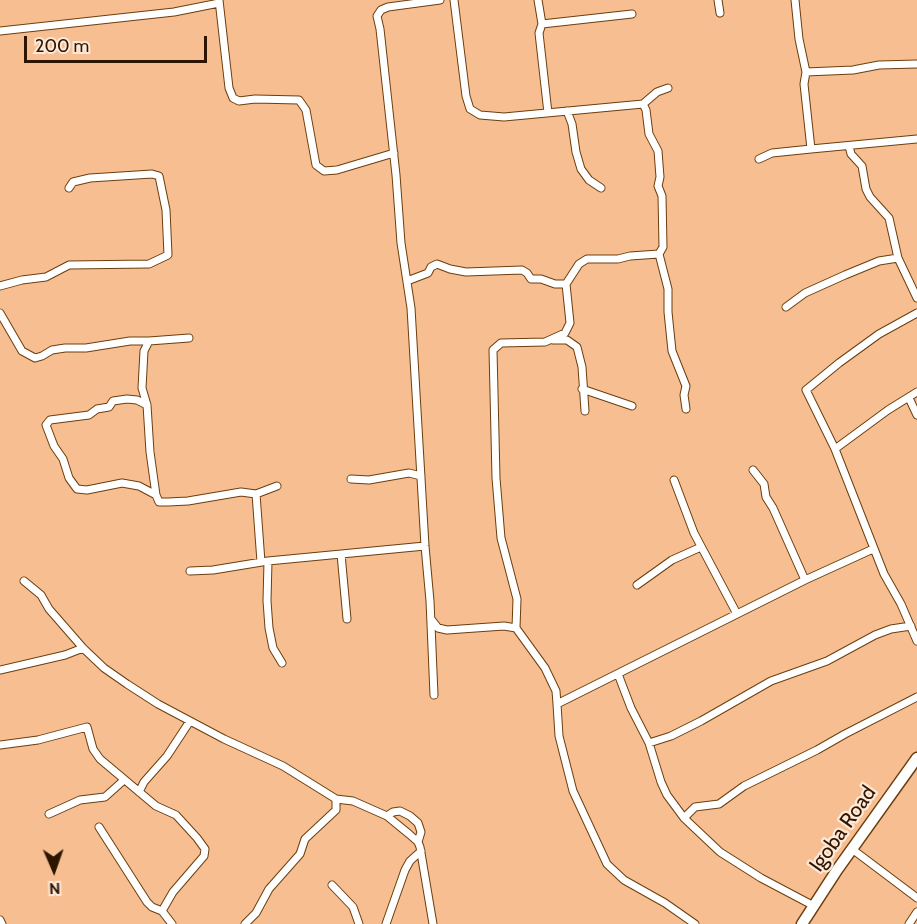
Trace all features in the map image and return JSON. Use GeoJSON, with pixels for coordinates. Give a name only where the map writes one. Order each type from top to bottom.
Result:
{"type":"FeatureCollection","features":[{"type":"Feature","properties":{"kind":"street"},"geometry":{"type":"LineString","coordinates":[[434,695],[414,346],[377,16],[381,10],[388,7],[440,0]]}},
{"type":"Feature","properties":{"kind":"street"},"geometry":{"type":"LineString","coordinates":[[449,0],[454,4],[466,96],[470,109],[474,113],[488,117],[643,104],[657,92],[668,88]]}},
{"type":"Feature","properties":{"kind":"street"},"geometry":{"type":"LineString","coordinates":[[538,0],[542,24],[539,33],[548,113]]}},
{"type":"Feature","properties":{"kind":"street"},"geometry":{"type":"LineString","coordinates":[[718,0],[720,13]]}},
{"type":"Feature","properties":{"kind":"street"},"geometry":{"type":"LineString","coordinates":[[795,0],[799,39],[806,72],[804,84],[811,149]]}},
{"type":"Feature","properties":{"kind":"street"},"geometry":{"type":"LineString","coordinates":[[0,31],[174,12],[219,2],[229,88],[233,98],[239,101],[299,100],[306,110],[316,165],[324,171],[337,170],[394,153]]}},
{"type":"Feature","properties":{"kind":"street"},"geometry":{"type":"LineString","coordinates":[[542,24],[632,14]]}},
{"type":"Feature","properties":{"kind":"street"},"geometry":{"type":"LineString","coordinates":[[806,72],[917,64]]}},
{"type":"Feature","properties":{"kind":"street"},"geometry":{"type":"LineString","coordinates":[[643,104],[649,134],[658,151],[660,177],[658,186],[662,196],[663,247],[659,254],[668,289],[672,351],[686,386],[684,394],[686,409]]}},
{"type":"Feature","properties":{"kind":"street"},"geometry":{"type":"LineString","coordinates":[[567,111],[573,124],[576,152],[581,169],[589,180],[601,188]]}},
{"type":"Feature","properties":{"kind":"street"},"geometry":{"type":"LineString","coordinates":[[759,159],[772,153],[917,139]]}},
{"type":"Feature","properties":{"kind":"street"},"geometry":{"type":"LineString","coordinates":[[849,146],[851,154],[862,166],[866,189],[870,197],[889,218],[898,258],[917,298]]}},
{"type":"Feature","properties":{"kind":"street"},"geometry":{"type":"LineString","coordinates":[[0,286],[46,277],[69,265],[149,264],[168,255],[166,210],[159,176],[152,174],[90,178],[73,182],[69,188]]}},
{"type":"Feature","properties":{"kind":"street"},"geometry":{"type":"LineString","coordinates":[[553,340],[565,333],[570,323],[566,284],[579,264],[587,259],[618,259],[659,254]]}},
{"type":"Feature","properties":{"kind":"street"},"geometry":{"type":"LineString","coordinates":[[786,307],[805,293],[844,275],[879,261],[898,258]]}},
{"type":"Feature","properties":{"kind":"street"},"geometry":{"type":"LineString","coordinates":[[407,281],[428,273],[431,267],[437,264],[466,272],[522,270],[531,279],[566,284]]}},
{"type":"Feature","properties":{"kind":"street"},"geometry":{"type":"LineString","coordinates":[[0,313],[22,351],[35,358],[42,357],[52,350],[65,348],[189,338]]}},
{"type":"Feature","properties":{"kind":"street"},"geometry":{"type":"LineString","coordinates":[[917,314],[879,334],[806,390],[835,449],[884,574],[901,604],[917,641]]}},
{"type":"Feature","properties":{"kind":"street"},"geometry":{"type":"LineString","coordinates":[[585,411],[582,367],[577,347],[567,340],[501,343],[493,350],[496,478],[501,538],[517,599],[516,628],[545,668],[556,691],[559,735],[573,792],[607,864],[624,880],[665,903],[695,924]]}},
{"type":"Feature","properties":{"kind":"street"},"geometry":{"type":"LineString","coordinates":[[149,342],[144,351],[142,388],[147,405],[150,452],[159,502],[188,501],[242,492],[256,494],[277,486]]}},
{"type":"Feature","properties":{"kind":"street"},"geometry":{"type":"LineString","coordinates":[[582,389],[632,406]]}},
{"type":"Feature","properties":{"kind":"street"},"geometry":{"type":"LineString","coordinates":[[835,449],[917,392]]}},
{"type":"Feature","properties":{"kind":"street"},"geometry":{"type":"LineString","coordinates":[[909,398],[917,415]]}},
{"type":"Feature","properties":{"kind":"street"},"geometry":{"type":"LineString","coordinates":[[147,405],[137,400],[113,401],[109,407],[97,409],[89,415],[50,420],[46,424],[54,446],[63,459],[69,478],[77,489],[87,490],[122,483],[139,486],[156,495]]}},
{"type":"Feature","properties":{"kind":"street"},"geometry":{"type":"LineString","coordinates":[[753,470],[764,484],[766,497],[805,580]]}},
{"type":"Feature","properties":{"kind":"street"},"geometry":{"type":"LineString","coordinates":[[351,479],[369,480],[409,473],[421,476]]}},
{"type":"Feature","properties":{"kind":"street"},"geometry":{"type":"LineString","coordinates":[[674,480],[701,546],[736,614]]}},
{"type":"Feature","properties":{"kind":"street"},"geometry":{"type":"LineString","coordinates":[[256,494],[269,628],[273,648],[282,663]]}},
{"type":"Feature","properties":{"kind":"street"},"geometry":{"type":"LineString","coordinates":[[190,571],[213,570],[264,561],[425,546]]}},
{"type":"Feature","properties":{"kind":"street"},"geometry":{"type":"LineString","coordinates":[[637,585],[672,560],[701,546]]}},
{"type":"Feature","properties":{"kind":"street"},"geometry":{"type":"LineString","coordinates":[[557,704],[805,580],[873,549]]}},
{"type":"Feature","properties":{"kind":"street"},"geometry":{"type":"LineString","coordinates":[[341,554],[347,619]]}},
{"type":"Feature","properties":{"kind":"street"},"geometry":{"type":"LineString","coordinates":[[24,581],[41,595],[49,609],[83,648],[111,673],[158,704],[224,739],[283,766],[336,799],[348,800],[387,816],[418,842],[433,924]]}},
{"type":"Feature","properties":{"kind":"street"},"geometry":{"type":"LineString","coordinates":[[431,619],[438,628],[447,630],[504,626],[516,628]]}},
{"type":"Feature","properties":{"kind":"street"},"geometry":{"type":"LineString","coordinates":[[649,743],[671,736],[701,721],[771,681],[827,661],[875,635],[891,629],[911,626]]}},
{"type":"Feature","properties":{"kind":"street"},"geometry":{"type":"LineString","coordinates":[[0,670],[64,656],[83,648]]}},
{"type":"Feature","properties":{"kind":"street"},"geometry":{"type":"LineString","coordinates":[[618,674],[631,708],[649,743],[661,782],[667,795],[684,818],[720,852],[761,878],[814,906]]}},
{"type":"Feature","properties":{"kind":"street"},"geometry":{"type":"LineString","coordinates":[[684,818],[695,807],[719,804],[744,786],[917,697]]}},
{"type":"Feature","properties":{"kind":"street"},"geometry":{"type":"LineString","coordinates":[[139,792],[190,721]]}},
{"type":"Feature","properties":{"kind":"street"},"geometry":{"type":"LineString","coordinates":[[0,745],[38,740],[87,727],[95,754],[156,806],[176,815],[205,849],[204,856],[173,892],[162,911]]}},
{"type":"Feature","properties":{"kind":"street","name":"Igoba Road"},"geometry":{"type":"LineString","coordinates":[[802,924],[917,758]]}},
{"type":"Feature","properties":{"kind":"street"},"geometry":{"type":"LineString","coordinates":[[49,814],[80,800],[105,797],[124,780]]}},
{"type":"Feature","properties":{"kind":"street"},"geometry":{"type":"LineString","coordinates":[[336,799],[336,810]]}},
{"type":"Feature","properties":{"kind":"street"},"geometry":{"type":"LineString","coordinates":[[245,924],[256,913],[269,889],[300,854],[305,838],[348,800]]}},
{"type":"Feature","properties":{"kind":"street"},"geometry":{"type":"LineString","coordinates":[[387,816],[400,811],[410,816],[418,823],[421,832],[418,842]]}},
{"type":"Feature","properties":{"kind":"street"},"geometry":{"type":"LineString","coordinates":[[99,827],[147,902],[162,911],[172,924]]}},
{"type":"Feature","properties":{"kind":"street"},"geometry":{"type":"LineString","coordinates":[[852,849],[917,898]]}},
{"type":"Feature","properties":{"kind":"street"},"geometry":{"type":"LineString","coordinates":[[386,924],[405,870],[410,861],[421,851]]}},
{"type":"Feature","properties":{"kind":"street"},"geometry":{"type":"LineString","coordinates":[[332,885],[353,907],[359,924]]}},
{"type":"Feature","properties":{"kind":"street"},"geometry":{"type":"LineString","coordinates":[[909,924],[917,912]]}}]}
